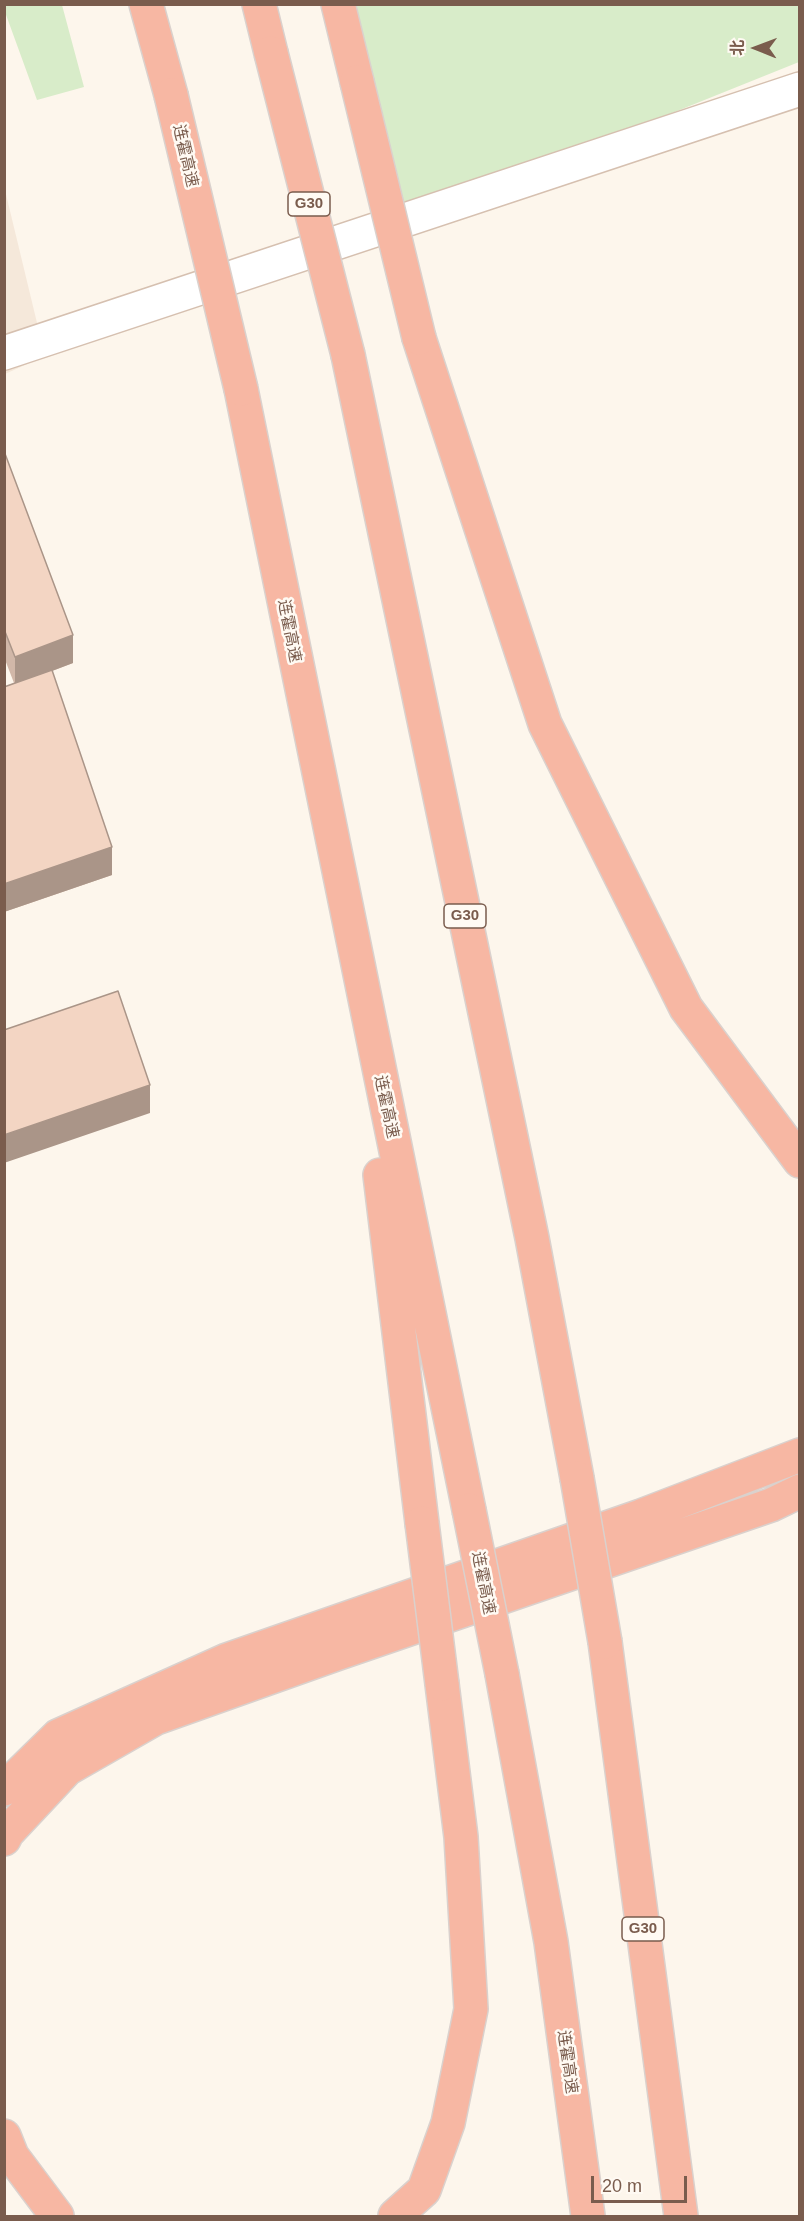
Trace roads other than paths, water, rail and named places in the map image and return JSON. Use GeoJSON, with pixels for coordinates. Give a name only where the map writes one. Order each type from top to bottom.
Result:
{"type":"FeatureCollection","features":[{"type":"Feature","properties":{"kind":"highway","name":"连霍高速"},"geometry":{"type":"LineString","coordinates":[[146,4],[171,96],[241,389],[469,1510],[551,1942],[588,2217]]}},
{"type":"Feature","properties":{"kind":"highway","name":"G30"},"geometry":{"type":"LineString","coordinates":[[259,4],[348,355],[532,1238],[605,1642],[681,2217]]}},
{"type":"Feature","properties":{"kind":"highway"},"geometry":{"type":"LineString","coordinates":[[338,4],[419,338],[545,724],[686,1008],[800,1161]]}},
{"type":"Feature","properties":{"kind":"highway"},"geometry":{"type":"LineString","coordinates":[[350,932],[461,1837],[471,2009],[448,2123],[423,2190],[395,2217]]}},
{"type":"Feature","properties":{"kind":"highway"},"geometry":{"type":"LineString","coordinates":[[4,1789],[58,1736],[227,1660],[641,1516],[800,1455]]}},
{"type":"Feature","properties":{"kind":"highway"},"geometry":{"type":"LineString","coordinates":[[4,1839],[67,1769],[156,1718],[771,1505],[800,1491]]}},
{"type":"Feature","properties":{"kind":"highway"},"geometry":{"type":"LineString","coordinates":[[4,2136],[12,2156],[57,2217]]}},
{"type":"Feature","properties":{"kind":"main road"},"geometry":{"type":"LineString","coordinates":[[4,353],[800,90]]}}]}
